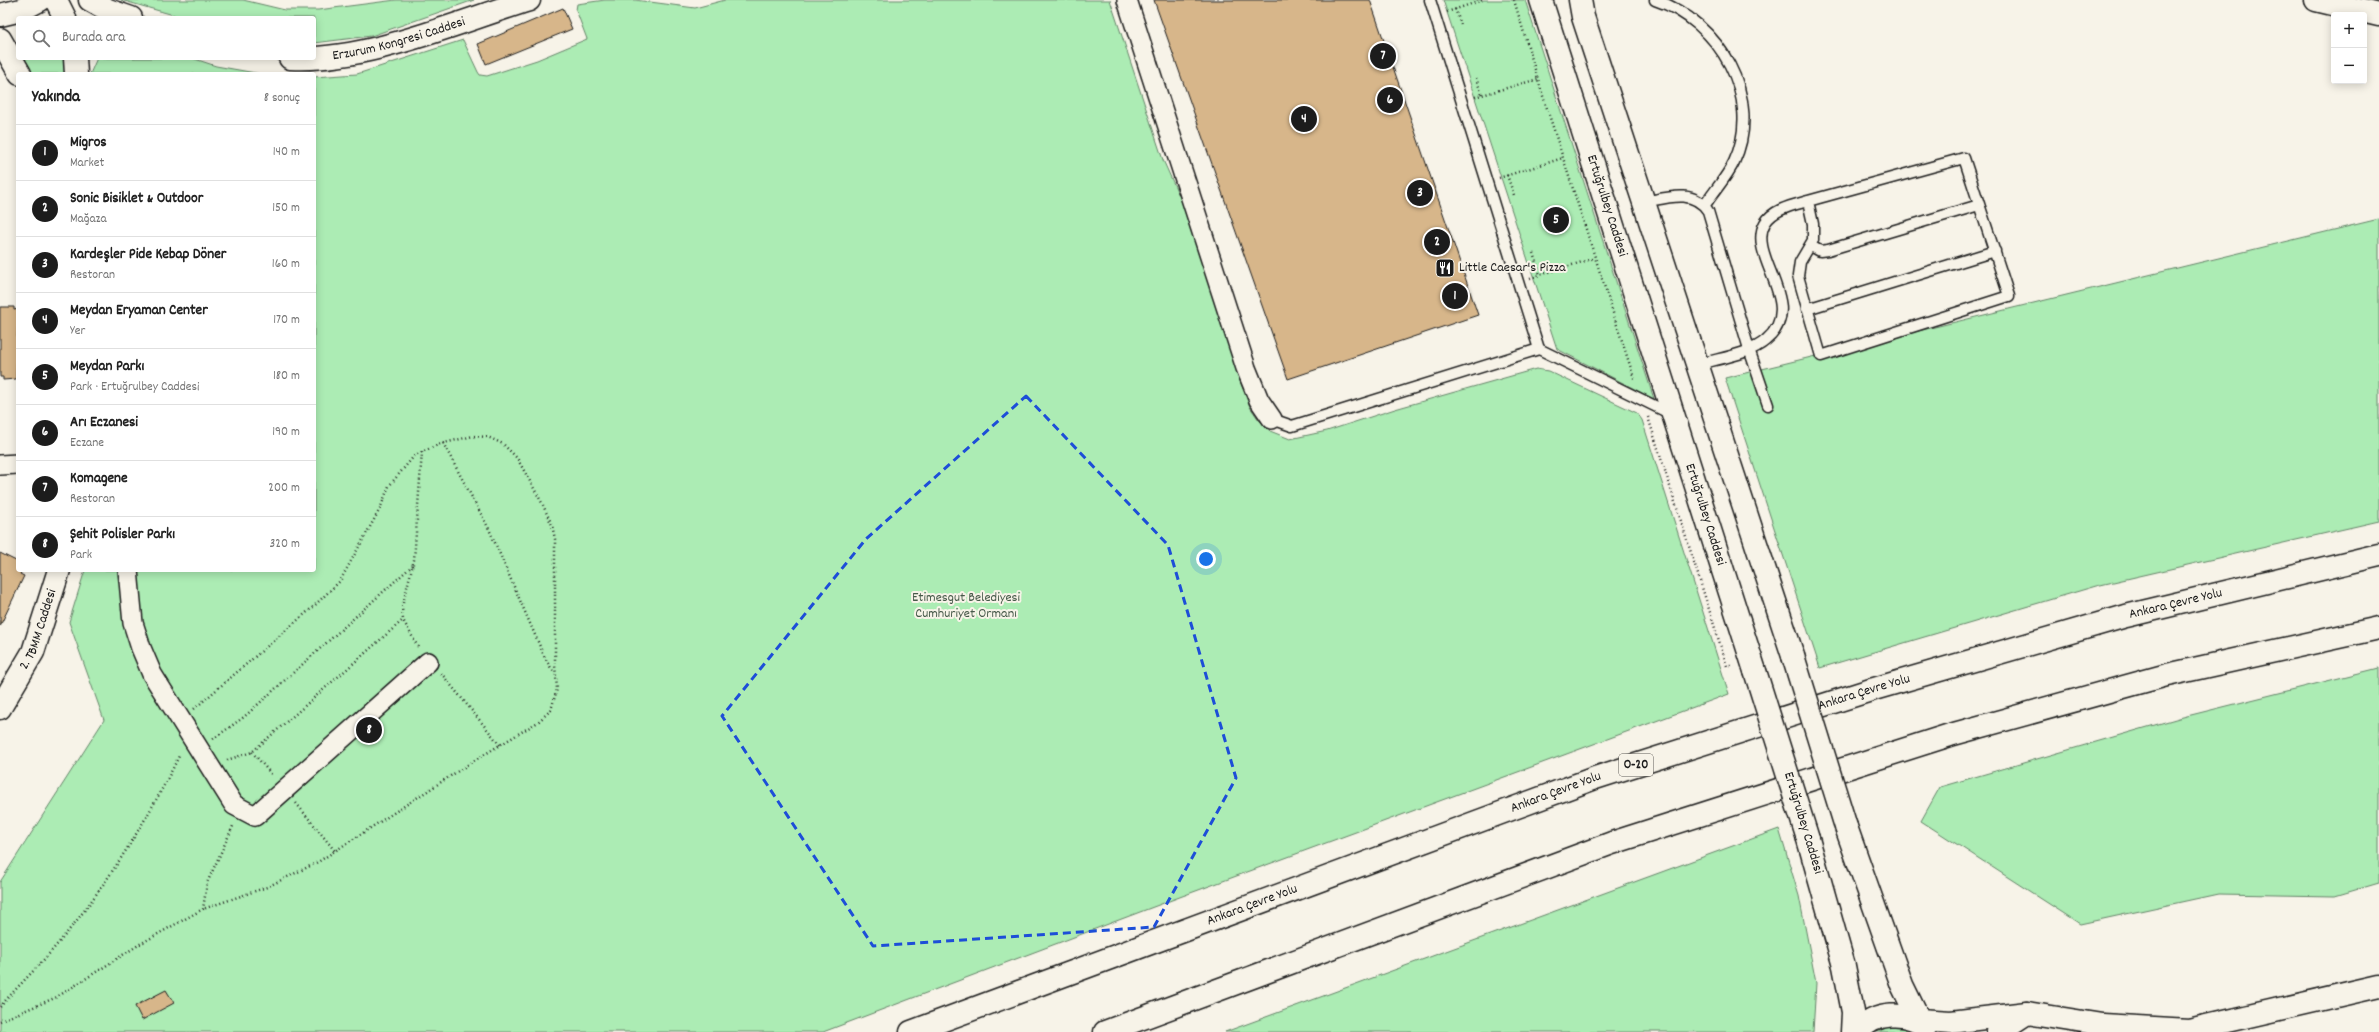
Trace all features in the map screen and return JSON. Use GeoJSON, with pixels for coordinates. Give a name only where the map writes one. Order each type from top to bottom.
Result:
{"type":"FeatureCollection","features":[{"type":"Feature","properties":{"kind":"main road"},"geometry":{"type":"LineString","coordinates":[[0,15],[20,10],[40,0]]}},
{"type":"Feature","properties":{"kind":"main road"},"geometry":{"type":"LineString","coordinates":[[56,0],[64,16]]}},
{"type":"Feature","properties":{"kind":"main road"},"geometry":{"type":"LineString","coordinates":[[90,0],[108,10],[126,16]]}},
{"type":"Feature","properties":{"kind":"main road","name":"Erzurum Kongresi Caddesi"},"geometry":{"type":"LineString","coordinates":[[316,58],[330,58],[366,52],[528,0]]}},
{"type":"Feature","properties":{"kind":"main road","name":"Ertuğrulbey Caddesi"},"geometry":{"type":"LineString","coordinates":[[1541,0],[1674,415],[1747,669],[1808,839],[1844,966],[1853,1012],[1852,1032]]}},
{"type":"Feature","properties":{"kind":"main road"},"geometry":{"type":"LineString","coordinates":[[1580,0],[1583,17],[1793,656],[1846,827],[1902,985],[1926,1026]]}},
{"type":"Feature","properties":{"kind":"main road"},"geometry":{"type":"LineString","coordinates":[[2316,0],[2379,15]]}},
{"type":"Feature","properties":{"kind":"main road"},"geometry":{"type":"LineString","coordinates":[[0,39],[19,72]]}},
{"type":"Feature","properties":{"kind":"main road"},"geometry":{"type":"LineString","coordinates":[[75,60],[76,72]]}},
{"type":"Feature","properties":{"kind":"main road","name":"Ankara Çevre Yolu"},"geometry":{"type":"LineString","coordinates":[[911,1032],[1595,778],[1874,689],[2126,616],[2379,555]]}},
{"type":"Feature","properties":{"kind":"main road","name":"2. TBMM Caddesi"},"geometry":{"type":"LineString","coordinates":[[0,708],[33,652],[58,572]]}},
{"type":"Feature","properties":{"kind":"main road"},"geometry":{"type":"LineString","coordinates":[[1105,1032],[1612,843],[1927,742],[2167,675],[2379,628]]}},
{"type":"Feature","properties":{"kind":"main road"},"geometry":{"type":"LineString","coordinates":[[1858,1032],[1872,1020],[1888,1015],[1904,1015],[1926,1026],[2027,1013],[2102,1026],[2190,1031],[2379,986]]}},
{"type":"Feature","properties":{"kind":"main road"},"geometry":{"type":"LineString","coordinates":[[1998,1032],[2027,1013]]}},
{"type":"Feature","properties":{"kind":"street"},"geometry":{"type":"LineString","coordinates":[[1127,0],[1246,368],[1259,400],[1272,419]]}},
{"type":"Feature","properties":{"kind":"street"},"geometry":{"type":"LineString","coordinates":[[0,465],[16,464]]}},
{"type":"Feature","properties":{"kind":"street"},"geometry":{"type":"LineString","coordinates":[[128,572],[133,623],[141,648],[152,674],[234,805],[255,816],[428,662]]}},
{"type":"Feature","properties":{"kind":"lane"},"geometry":{"type":"LineString","coordinates":[[1430,0],[1539,348]]}},
{"type":"Feature","properties":{"kind":"lane"},"geometry":{"type":"LineString","coordinates":[[1580,0],[1585,0]]}},
{"type":"Feature","properties":{"kind":"lane"},"geometry":{"type":"LineString","coordinates":[[1655,0],[1690,16],[1707,33],[1728,62],[1739,86],[1743,115],[1739,147],[1734,163],[1705,205]]}},
{"type":"Feature","properties":{"kind":"lane"},"geometry":{"type":"LineString","coordinates":[[1697,365],[1758,346],[1772,335],[1781,316],[1779,298],[1763,245],[1765,223],[1779,211],[1808,201],[1964,158],[2010,296],[1820,356],[1798,276],[1798,269],[1803,256],[1811,246],[1814,232],[1808,201]]}},
{"type":"Feature","properties":{"kind":"lane"},"geometry":{"type":"LineString","coordinates":[[1644,202],[1687,195],[1694,197],[1705,205],[1710,217],[1749,349],[1768,405]]}},
{"type":"Feature","properties":{"kind":"lane"},"geometry":{"type":"LineString","coordinates":[[1811,246],[1824,252],[1979,205]]}},
{"type":"Feature","properties":{"kind":"lane"},"geometry":{"type":"LineString","coordinates":[[1807,309],[1995,251]]}},
{"type":"Feature","properties":{"kind":"lane"},"geometry":{"type":"LineString","coordinates":[[1272,419],[1292,426],[1539,348],[1674,415]]}},
{"type":"Feature","properties":{"kind":"path"},"geometry":{"type":"LineString","coordinates":[[1435,16],[1483,0]]}},
{"type":"Feature","properties":{"kind":"path"},"geometry":{"type":"LineString","coordinates":[[1514,0],[1563,158],[1727,666],[1747,669]]}},
{"type":"Feature","properties":{"kind":"path"},"geometry":{"type":"LineString","coordinates":[[1455,9],[1461,25]]}},
{"type":"Feature","properties":{"kind":"path"},"geometry":{"type":"LineString","coordinates":[[1476,78],[1482,95]]}},
{"type":"Feature","properties":{"kind":"path"},"geometry":{"type":"LineString","coordinates":[[1462,101],[1538,79]]}},
{"type":"Feature","properties":{"kind":"path"},"geometry":{"type":"LineString","coordinates":[[1487,182],[1563,158]]}},
{"type":"Feature","properties":{"kind":"path"},"geometry":{"type":"LineString","coordinates":[[1508,175],[1514,195]]}},
{"type":"Feature","properties":{"kind":"path"},"geometry":{"type":"LineString","coordinates":[[1533,253],[1540,275]]}},
{"type":"Feature","properties":{"kind":"path"},"geometry":{"type":"LineString","coordinates":[[1518,282],[1595,258]]}},
{"type":"Feature","properties":{"kind":"path"},"geometry":{"type":"LineString","coordinates":[[0,1022],[56,997],[140,944],[203,909],[267,887],[318,862],[538,722],[551,710],[557,689],[555,674],[555,539],[552,525],[542,502],[517,458],[503,444],[488,437],[473,436],[443,443],[415,455],[389,486],[380,509],[340,581],[313,607],[212,695],[180,719]]}},
{"type":"Feature","properties":{"kind":"path"},"geometry":{"type":"LineString","coordinates":[[443,443],[489,529],[544,658],[555,674]]}},
{"type":"Feature","properties":{"kind":"path"},"geometry":{"type":"LineString","coordinates":[[422,452],[413,565],[402,607],[403,620],[410,635],[428,662],[446,678],[500,746]]}},
{"type":"Feature","properties":{"kind":"path"},"geometry":{"type":"LineString","coordinates":[[0,1007],[48,955],[95,896],[137,830],[174,767],[194,742],[244,717],[413,565]]}},
{"type":"Feature","properties":{"kind":"path"},"geometry":{"type":"LineString","coordinates":[[209,766],[252,752],[403,620]]}},
{"type":"Feature","properties":{"kind":"path"},"geometry":{"type":"LineString","coordinates":[[203,909],[207,883],[241,810]]}},
{"type":"Feature","properties":{"kind":"highlighted area"},"geometry":{"type":"Polygon","coordinates":[[[1026,396],[1168,545],[1236,778],[1154,927],[873,946],[722,716],[866,539],[1026,396]]]}},
{"type":"Feature","properties":{"kind":"green space"},"geometry":{"type":"Polygon","coordinates":[[[121,0],[243,0],[285,10],[318,10],[396,0],[474,0],[371,36],[316,43],[316,16],[177,16],[121,0]]]}},
{"type":"Feature","properties":{"kind":"green space","name":"Etimesgut Belediyesi Cumhuriyet Ormanı"},"geometry":{"type":"Polygon","coordinates":[[[605,0],[635,0],[695,8],[725,0],[1110,0],[1163,160],[1185,209],[1240,381],[1250,407],[1259,420],[1270,431],[1290,439],[1327,431],[1395,409],[1536,369],[1548,371],[1637,413],[1642,420],[1729,694],[1177,898],[823,1032],[0,1032],[0,882],[104,720],[69,622],[84,572],[316,572],[316,77],[357,74],[463,40],[480,75],[487,76],[537,60],[587,39],[576,10],[577,4],[605,0]]]}},
{"type":"Feature","properties":{"kind":"green space"},"geometry":{"type":"Polygon","coordinates":[[[1443,0],[1525,0],[1654,399],[1557,349],[1443,0]]]}},
{"type":"Feature","properties":{"kind":"green space"},"geometry":{"type":"Polygon","coordinates":[[[24,60],[64,60],[65,72],[30,72],[24,60]]]}},
{"type":"Feature","properties":{"kind":"green space"},"geometry":{"type":"Polygon","coordinates":[[[96,60],[198,60],[216,66],[250,72],[91,72],[96,60]]]}},
{"type":"Feature","properties":{"kind":"green space"},"geometry":{"type":"Polygon","coordinates":[[[2379,219],[2379,521],[2096,586],[1820,668],[1725,378],[2379,219]]]}},
{"type":"Feature","properties":{"kind":"green space"},"geometry":{"type":"Polygon","coordinates":[[[2379,668],[2379,883],[2335,896],[2218,894],[2080,924],[1921,821],[1940,787],[2179,718],[2379,668]]]}},
{"type":"Feature","properties":{"kind":"green space"},"geometry":{"type":"Polygon","coordinates":[[[1779,829],[1799,896],[1816,983],[1813,1032],[1225,1032],[1779,829]]]}},
{"type":"Feature","properties":{"kind":"green space"},"geometry":{"type":"Polygon","coordinates":[[[1889,1027],[1902,1028],[1913,1032],[1876,1032],[1889,1027]]]}},
{"type":"Feature","properties":{"kind":"building"},"geometry":{"type":"Polygon","coordinates":[[[1154,0],[1370,0],[1478,315],[1288,379],[1154,0]]]}},
{"type":"Feature","properties":{"kind":"building"},"geometry":{"type":"Polygon","coordinates":[[[563,8],[572,29],[486,64],[478,44],[563,8]]]}},
{"type":"Feature","properties":{"kind":"building"},"geometry":{"type":"Polygon","coordinates":[[[0,307],[14,307],[14,310],[16,310],[16,379],[3,380],[3,377],[0,377],[0,307]]]}},
{"type":"Feature","properties":{"kind":"building"},"geometry":{"type":"Polygon","coordinates":[[[0,553],[16,561],[16,572],[22,572],[20,574],[24,576],[0,626],[0,553]]]}},
{"type":"Feature","properties":{"kind":"building"},"geometry":{"type":"Polygon","coordinates":[[[166,990],[174,1003],[142,1020],[135,1006],[166,990]]]}},
{"type":"Feature","properties":{"kind":"place","name":"Komagene"},"geometry":{"type":"Point","coordinates":[1383,56]}},
{"type":"Feature","properties":{"kind":"place","name":"Arı Eczanesi"},"geometry":{"type":"Point","coordinates":[1390,100]}},
{"type":"Feature","properties":{"kind":"place","name":"Meydan Eryaman Center"},"geometry":{"type":"Point","coordinates":[1304,119]}},
{"type":"Feature","properties":{"kind":"place","name":"Kardeşler Pide Kebap Döner"},"geometry":{"type":"Point","coordinates":[1420,193]}},
{"type":"Feature","properties":{"kind":"place","name":"Meydan Parkı"},"geometry":{"type":"Point","coordinates":[1556,220]}},
{"type":"Feature","properties":{"kind":"place","name":"Sonic Bisiklet & Outdoor"},"geometry":{"type":"Point","coordinates":[1437,242]}},
{"type":"Feature","properties":{"kind":"place","name":"Little Caesar's Pizza"},"geometry":{"type":"Point","coordinates":[1445,268]}},
{"type":"Feature","properties":{"kind":"place","name":"Migros"},"geometry":{"type":"Point","coordinates":[1455,296]}},
{"type":"Feature","properties":{"kind":"place","name":"Şehit Polisler Parkı"},"geometry":{"type":"Point","coordinates":[369,730]}}]}
